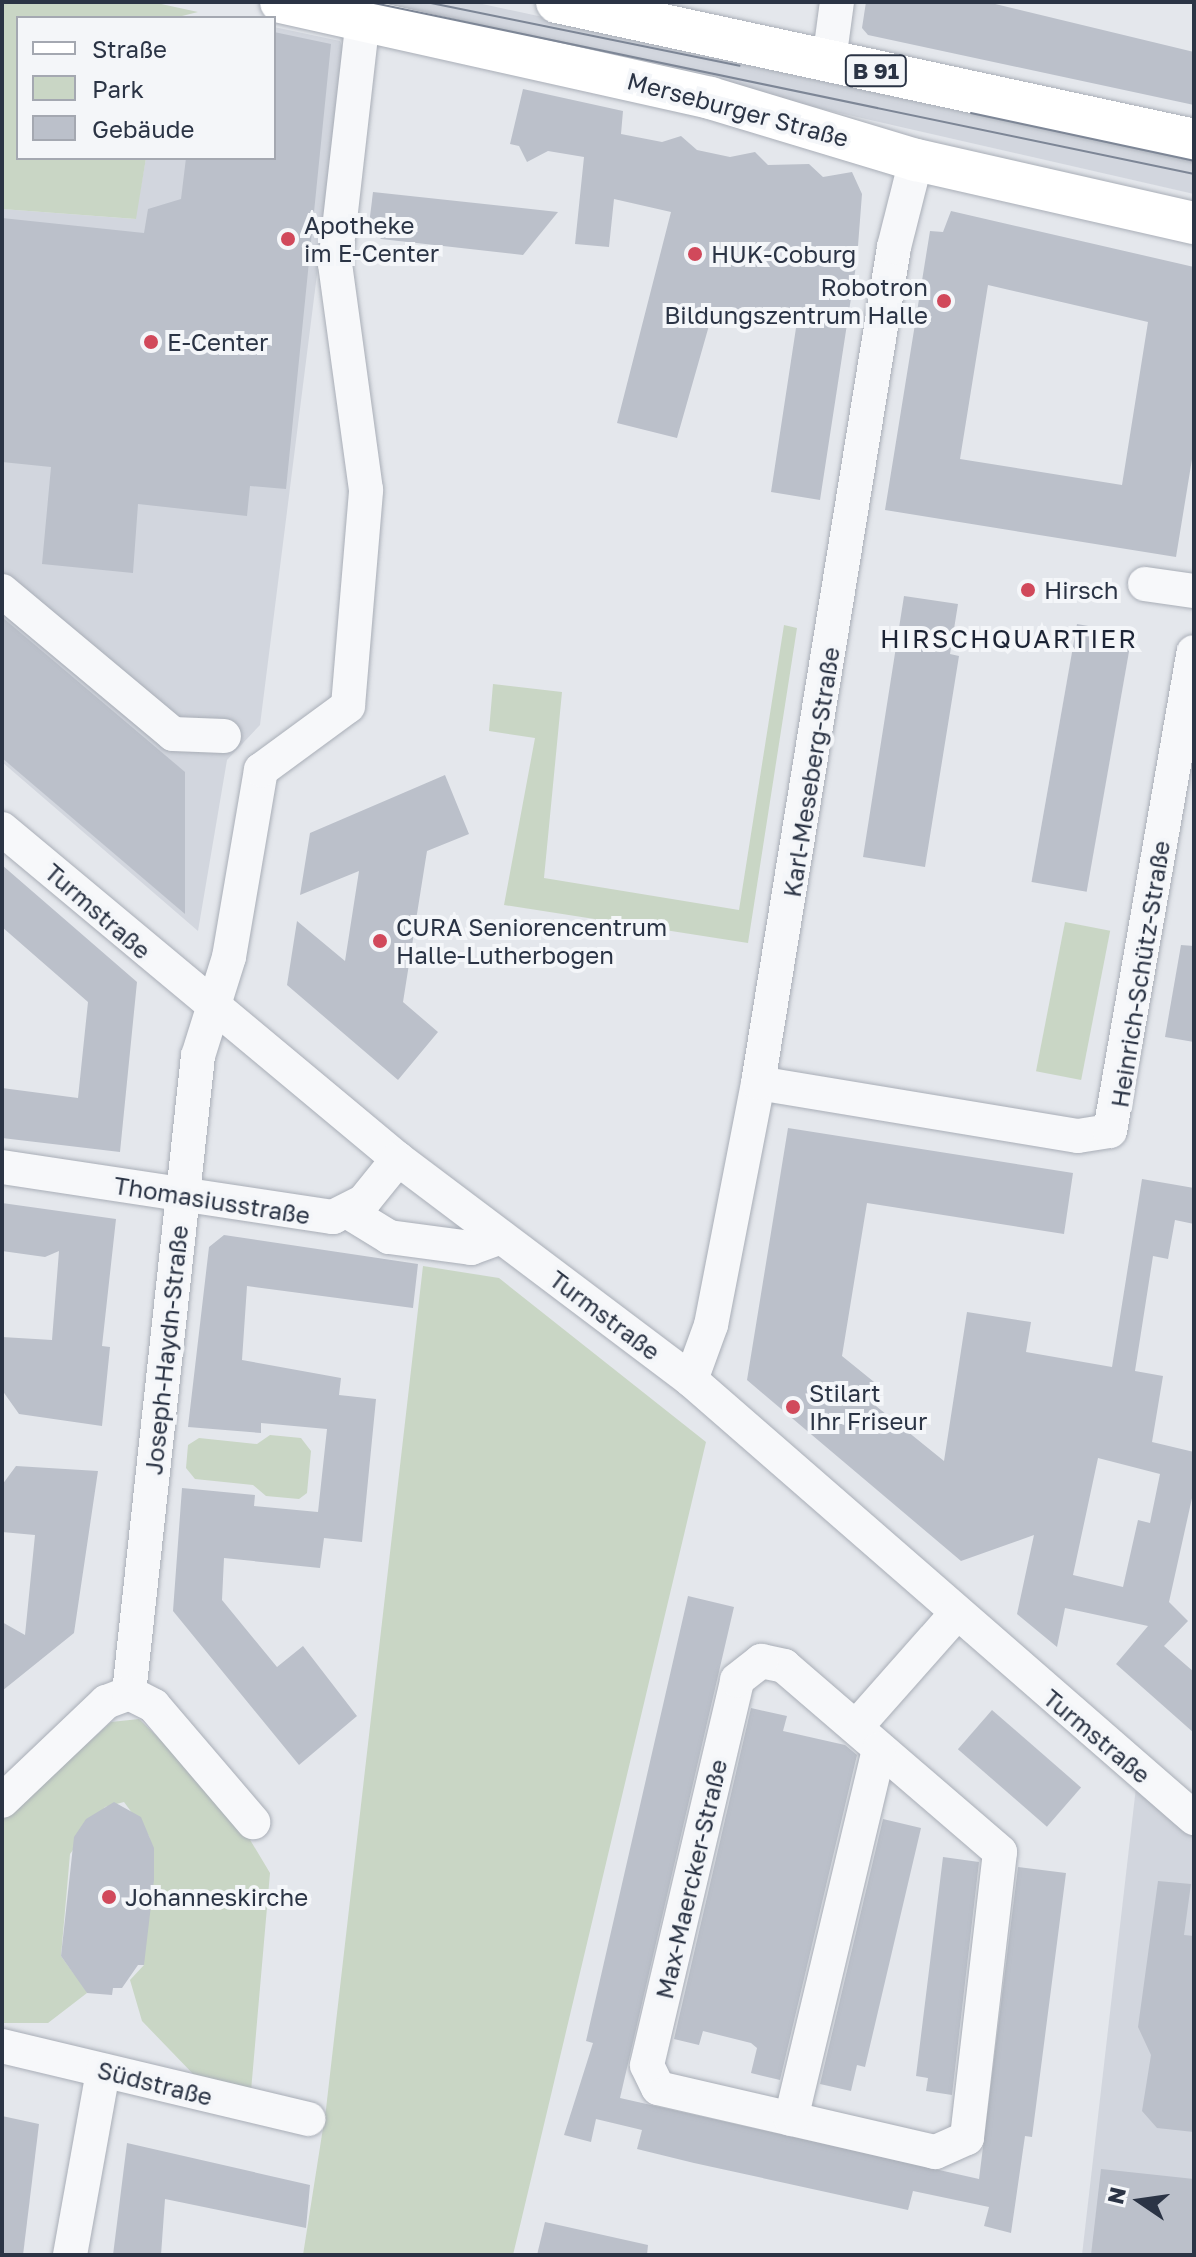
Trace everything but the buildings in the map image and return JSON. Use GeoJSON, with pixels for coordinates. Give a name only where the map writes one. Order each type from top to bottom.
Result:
{"type":"FeatureCollection","features":[{"type":"Feature","properties":{"kind":"main road","name":"Merseburger Straße"},"geometry":{"type":"LineString","coordinates":[[281,2],[756,109],[916,160],[1194,223]]}},
{"type":"Feature","properties":{"kind":"main road","name":"B 91"},"geometry":{"type":"LineString","coordinates":[[557,2],[1194,140]]}},
{"type":"Feature","properties":{"kind":"street"},"geometry":{"type":"LineString","coordinates":[[829,61],[837,2]]}},
{"type":"Feature","properties":{"kind":"street","name":"Joseph-Haydn-Straße"},"geometry":{"type":"LineString","coordinates":[[129,1693],[198,1056],[210,1007],[229,957],[261,770],[348,706],[366,490],[335,264],[363,20]]}},
{"type":"Feature","properties":{"kind":"street","name":"Karl-Meseberg-Straße"},"geometry":{"type":"LineString","coordinates":[[691,1380],[710,1329],[758,1083],[894,247],[916,160]]}},
{"type":"Feature","properties":{"kind":"street"},"geometry":{"type":"LineString","coordinates":[[1145,584],[1194,591]]}},
{"type":"Feature","properties":{"kind":"street"},"geometry":{"type":"LineString","coordinates":[[2,591],[173,734],[224,736]]}},
{"type":"Feature","properties":{"kind":"street","name":"Heinrich-Schütz-Straße"},"geometry":{"type":"LineString","coordinates":[[758,1083],[1078,1136],[1110,1131],[1194,652]]}},
{"type":"Feature","properties":{"kind":"street","name":"Turmstraße"},"geometry":{"type":"LineString","coordinates":[[2,829],[210,1007],[398,1159],[691,1380],[1194,1818]]}},
{"type":"Feature","properties":{"kind":"street"},"geometry":{"type":"LineString","coordinates":[[398,1159],[350,1213],[389,1237],[471,1248],[501,1237]]}},
{"type":"Feature","properties":{"kind":"street","name":"Thomasiusstraße"},"geometry":{"type":"LineString","coordinates":[[2,1167],[320,1216],[350,1213]]}},
{"type":"Feature","properties":{"kind":"street"},"geometry":{"type":"LineString","coordinates":[[791,2119],[868,1738],[957,1613]]}},
{"type":"Feature","properties":{"kind":"street","name":"Max-Maercker-Straße"},"geometry":{"type":"LineString","coordinates":[[761,1661],[784,1666],[1000,1852],[967,2138],[935,2152],[791,2119],[658,2088],[647,2065],[737,1680],[761,1661]]}},
{"type":"Feature","properties":{"kind":"street"},"geometry":{"type":"LineString","coordinates":[[2,1801],[106,1702],[129,1693],[154,1706],[253,1822]]}},
{"type":"Feature","properties":{"kind":"street","name":"Südstraße"},"geometry":{"type":"LineString","coordinates":[[2,2046],[308,2119]]}},
{"type":"Feature","properties":{"kind":"street"},"geometry":{"type":"LineString","coordinates":[[70,2255],[103,2071]]}},
{"type":"Feature","properties":{"kind":"shaded area"},"geometry":{"type":"Polygon","coordinates":[[[355,2],[473,2],[1194,157],[1194,194],[355,2]]]}},
{"type":"Feature","properties":{"kind":"shaded area"},"geometry":{"type":"Polygon","coordinates":[[[276,27],[340,41],[345,53],[260,725],[227,760],[198,931],[2,762],[2,209],[135,219],[146,160],[276,160],[276,27]]]}},
{"type":"Feature","properties":{"kind":"shaded area"},"geometry":{"type":"Polygon","coordinates":[[[1138,1770],[1194,1818],[1194,2255],[1082,2255],[1138,1770]]]}},
{"type":"Feature","properties":{"kind":"green space"},"geometry":{"type":"Polygon","coordinates":[[[2,2],[152,2],[198,12],[182,16],[16,16],[16,160],[146,160],[136,219],[2,209],[2,2]]]}},
{"type":"Feature","properties":{"kind":"green space"},"geometry":{"type":"Polygon","coordinates":[[[784,625],[797,628],[748,943],[504,905],[535,738],[489,731],[493,684],[562,692],[544,878],[739,910],[784,625]]]}},
{"type":"Feature","properties":{"kind":"green space"},"geometry":{"type":"Polygon","coordinates":[[[1065,922],[1110,931],[1081,1080],[1036,1071],[1065,922]]]}},
{"type":"Feature","properties":{"kind":"green space"},"geometry":{"type":"Polygon","coordinates":[[[423,1266],[499,1278],[706,1442],[513,2255],[303,2255],[326,2109],[423,1266]]]}},
{"type":"Feature","properties":{"kind":"green space"},"geometry":{"type":"Polygon","coordinates":[[[270,1435],[301,1438],[311,1451],[307,1493],[299,1499],[266,1496],[253,1485],[195,1479],[186,1468],[188,1445],[199,1438],[257,1444],[270,1435]]]}},
{"type":"Feature","properties":{"kind":"green space"},"geometry":{"type":"Polygon","coordinates":[[[139,1719],[231,1808],[270,1873],[251,2091],[196,2077],[142,2021],[130,1980],[144,1965],[140,1960],[154,1862],[149,1836],[124,1802],[105,1807],[70,1854],[61,1956],[74,1974],[81,1975],[87,1993],[48,2023],[2,2023],[2,1821],[111,1722],[139,1719]]]}},
{"type":"Feature","properties":{"kind":"tram line"},"geometry":{"type":"LineString","coordinates":[[369,2],[1194,174]]}},
{"type":"Feature","properties":{"kind":"tram line"},"geometry":{"type":"LineString","coordinates":[[426,2],[740,66]]}},
{"type":"Feature","properties":{"kind":"tram line"},"geometry":{"type":"LineString","coordinates":[[971,113],[1194,161]]}},
{"type":"Feature","properties":{"kind":"place","name":"Apotheke im E-Center"},"geometry":{"type":"Point","coordinates":[288,239]}},
{"type":"Feature","properties":{"kind":"place","name":"HUK-Coburg"},"geometry":{"type":"Point","coordinates":[695,254]}},
{"type":"Feature","properties":{"kind":"place","name":"Robotron Bildungszentrum Halle"},"geometry":{"type":"Point","coordinates":[944,301]}},
{"type":"Feature","properties":{"kind":"place","name":"E-Center"},"geometry":{"type":"Point","coordinates":[151,342]}},
{"type":"Feature","properties":{"kind":"place","name":"Hirsch"},"geometry":{"type":"Point","coordinates":[1028,590]}},
{"type":"Feature","properties":{"kind":"place","name":"CURA Seniorencentrum Halle-Lutherbogen"},"geometry":{"type":"Point","coordinates":[380,941]}},
{"type":"Feature","properties":{"kind":"place","name":"Stilart Ihr Friseur"},"geometry":{"type":"Point","coordinates":[793,1407]}},
{"type":"Feature","properties":{"kind":"place","name":"Johanneskirche"},"geometry":{"type":"Point","coordinates":[109,1897]}},
{"type":"Feature","properties":{"kind":"district","name":"HIRSCHQUARTIER"},"geometry":{"type":"Point","coordinates":[1009,639]}}]}
